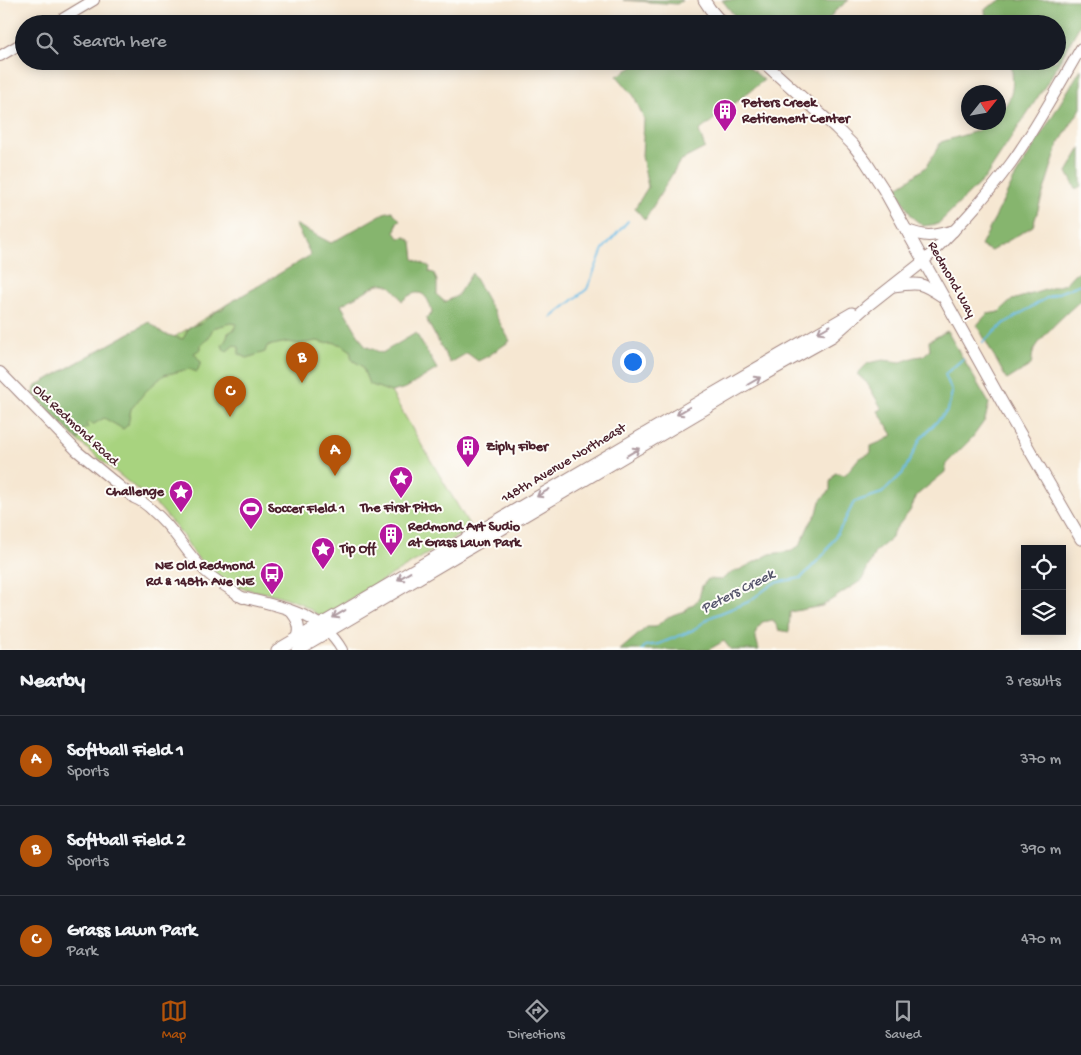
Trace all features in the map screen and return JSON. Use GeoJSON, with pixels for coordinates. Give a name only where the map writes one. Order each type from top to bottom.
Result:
{"type":"FeatureCollection","features":[{"type":"Feature","properties":{"kind":"main road"},"geometry":{"type":"LineString","coordinates":[[69,15],[94,0]]}},
{"type":"Feature","properties":{"kind":"main road"},"geometry":{"type":"LineString","coordinates":[[704,0],[715,15]]}},
{"type":"Feature","properties":{"kind":"main road"},"geometry":{"type":"LineString","coordinates":[[0,56],[15,47]]}},
{"type":"Feature","properties":{"kind":"main road","name":"148th Avenue Northeast"},"geometry":{"type":"LineString","coordinates":[[277,650],[297,644],[324,629],[833,336],[867,306],[924,261],[994,185],[1029,137],[1081,48]]}},
{"type":"Feature","properties":{"kind":"main road","name":"Redmond Way"},"geometry":{"type":"LineString","coordinates":[[772,70],[836,128],[866,162],[1081,539]]}},
{"type":"Feature","properties":{"kind":"main road"},"geometry":{"type":"LineString","coordinates":[[906,230],[927,236],[952,232]]}},
{"type":"Feature","properties":{"kind":"main road"},"geometry":{"type":"LineString","coordinates":[[893,286],[920,284],[931,288],[944,298]]}},
{"type":"Feature","properties":{"kind":"main road","name":"Old Redmond Road"},"geometry":{"type":"LineString","coordinates":[[0,372],[77,451],[134,498],[136,505],[165,529],[198,573],[213,586],[227,593],[278,605],[308,617],[324,629],[339,644],[342,650]]}},
{"type":"Feature","properties":{"kind":"main road"},"geometry":{"type":"LineString","coordinates":[[289,609],[295,616],[299,626],[300,633],[297,644]]}},
{"type":"Feature","properties":{"kind":"green space"},"geometry":{"type":"Polygon","coordinates":[[[623,0],[683,0],[677,4],[623,0]]]}},
{"type":"Feature","properties":{"kind":"green space"},"geometry":{"type":"Polygon","coordinates":[[[722,0],[849,0],[832,15],[734,15],[722,0]]]}},
{"type":"Feature","properties":{"kind":"green space"},"geometry":{"type":"Polygon","coordinates":[[[1001,0],[1081,0],[1081,23],[1066,50],[1066,15],[985,15],[985,9],[1001,0]]]}},
{"type":"Feature","properties":{"kind":"green space"},"geometry":{"type":"Polygon","coordinates":[[[1081,69],[1081,108],[1058,145],[1033,226],[991,251],[981,246],[1014,179],[1081,69]]]}},
{"type":"Feature","properties":{"kind":"green space"},"geometry":{"type":"Polygon","coordinates":[[[627,70],[752,70],[764,80],[699,131],[705,148],[680,161],[645,220],[635,208],[648,187],[642,156],[644,119],[634,96],[617,76],[627,70]]]}},
{"type":"Feature","properties":{"kind":"green space"},"geometry":{"type":"Polygon","coordinates":[[[1012,70],[1055,70],[985,178],[938,224],[923,226],[912,217],[896,188],[926,167],[941,142],[978,130],[1006,130],[1006,104],[1012,89],[1012,70]]]}},
{"type":"Feature","properties":{"kind":"green space"},"geometry":{"type":"Polygon","coordinates":[[[1081,148],[1081,186],[1076,189],[1067,172],[1081,148]]]}},
{"type":"Feature","properties":{"kind":"green space"},"geometry":{"type":"Polygon","coordinates":[[[392,211],[400,220],[397,222],[395,232],[399,238],[406,237],[412,242],[414,259],[430,267],[429,272],[434,273],[437,281],[437,295],[445,302],[457,296],[472,273],[510,341],[478,361],[467,353],[450,363],[426,319],[432,313],[425,296],[418,293],[413,294],[402,301],[392,287],[381,284],[341,305],[365,346],[382,353],[416,333],[437,369],[406,388],[391,392],[369,384],[362,366],[352,360],[350,350],[332,342],[317,341],[299,344],[288,342],[267,346],[265,352],[247,358],[239,354],[239,347],[234,345],[227,351],[224,350],[222,345],[228,333],[235,329],[236,324],[231,323],[213,328],[208,339],[201,344],[201,349],[194,353],[201,362],[197,372],[189,369],[164,375],[146,391],[131,409],[128,425],[123,429],[104,418],[94,424],[88,422],[86,424],[88,427],[77,433],[80,438],[78,440],[33,394],[36,386],[149,322],[164,334],[183,339],[189,327],[202,323],[226,305],[311,255],[295,224],[331,243],[384,213],[392,211]]]}},
{"type":"Feature","properties":{"kind":"green space"},"geometry":{"type":"Polygon","coordinates":[[[312,255],[471,528],[322,616],[300,603],[277,595],[236,587],[214,576],[196,556],[183,536],[160,508],[78,441],[33,394],[36,386],[149,322],[163,344],[312,255]]]}},
{"type":"Feature","properties":{"kind":"green space"},"geometry":{"type":"Polygon","coordinates":[[[1081,271],[1081,300],[1041,339],[1033,353],[1031,365],[1007,380],[977,325],[987,314],[999,312],[1012,300],[1065,284],[1074,274],[1081,271]]]}},
{"type":"Feature","properties":{"kind":"green space"},"geometry":{"type":"Polygon","coordinates":[[[947,331],[989,403],[985,420],[972,438],[946,464],[945,472],[917,495],[910,511],[893,532],[892,538],[875,552],[862,580],[822,606],[790,612],[789,632],[779,630],[773,620],[762,622],[755,634],[759,650],[731,650],[724,641],[708,650],[620,650],[647,627],[656,627],[673,615],[685,611],[695,603],[699,598],[702,586],[708,579],[721,580],[770,554],[792,551],[800,545],[817,513],[820,501],[830,490],[830,482],[835,473],[845,475],[859,458],[871,453],[871,446],[893,435],[878,411],[882,409],[867,383],[857,374],[868,363],[883,360],[901,362],[923,356],[930,350],[929,341],[947,331]]]}},
{"type":"Feature","properties":{"kind":"waterway"},"geometry":{"type":"LineString","coordinates":[[551,318],[587,289],[603,249],[628,221]]}},
{"type":"Feature","properties":{"kind":"waterway","name":"Peters Creek"},"geometry":{"type":"LineString","coordinates":[[983,342],[1005,323],[1048,297],[1081,284]]}},
{"type":"Feature","properties":{"kind":"waterway","name":"Peters Creek"},"geometry":{"type":"LineString","coordinates":[[642,650],[645,646],[659,644],[693,630],[711,617],[748,602],[774,583],[801,578],[825,553],[854,502],[882,493],[903,473],[921,438],[948,410],[952,392],[945,374],[963,359]]}},
{"type":"Feature","properties":{"kind":"place","name":"Peters Creek Retirement Center"},"geometry":{"type":"Point","coordinates":[725,132]}},
{"type":"Feature","properties":{"kind":"place","name":"Softball Field 2"},"geometry":{"type":"Point","coordinates":[302,383]}},
{"type":"Feature","properties":{"kind":"place","name":"Grass Lawn Park"},"geometry":{"type":"Point","coordinates":[230,417]}},
{"type":"Feature","properties":{"kind":"place","name":"Ziply Fiber"},"geometry":{"type":"Point","coordinates":[468,468]}},
{"type":"Feature","properties":{"kind":"place","name":"Softball Field 1"},"geometry":{"type":"Point","coordinates":[335,476]}},
{"type":"Feature","properties":{"kind":"place","name":"The First Pitch"},"geometry":{"type":"Point","coordinates":[401,499]}},
{"type":"Feature","properties":{"kind":"place","name":"Challenge"},"geometry":{"type":"Point","coordinates":[181,513]}},
{"type":"Feature","properties":{"kind":"place","name":"Soccer FIeld 1"},"geometry":{"type":"Point","coordinates":[251,530]}},
{"type":"Feature","properties":{"kind":"place","name":"Redmond Art Sudio at Grass Lawn Park"},"geometry":{"type":"Point","coordinates":[391,556]}},
{"type":"Feature","properties":{"kind":"place","name":"Tip Off"},"geometry":{"type":"Point","coordinates":[323,570]}},
{"type":"Feature","properties":{"kind":"place","name":"NE Old Redmond Rd & 148th Ave NE"},"geometry":{"type":"Point","coordinates":[272,595]}}]}
